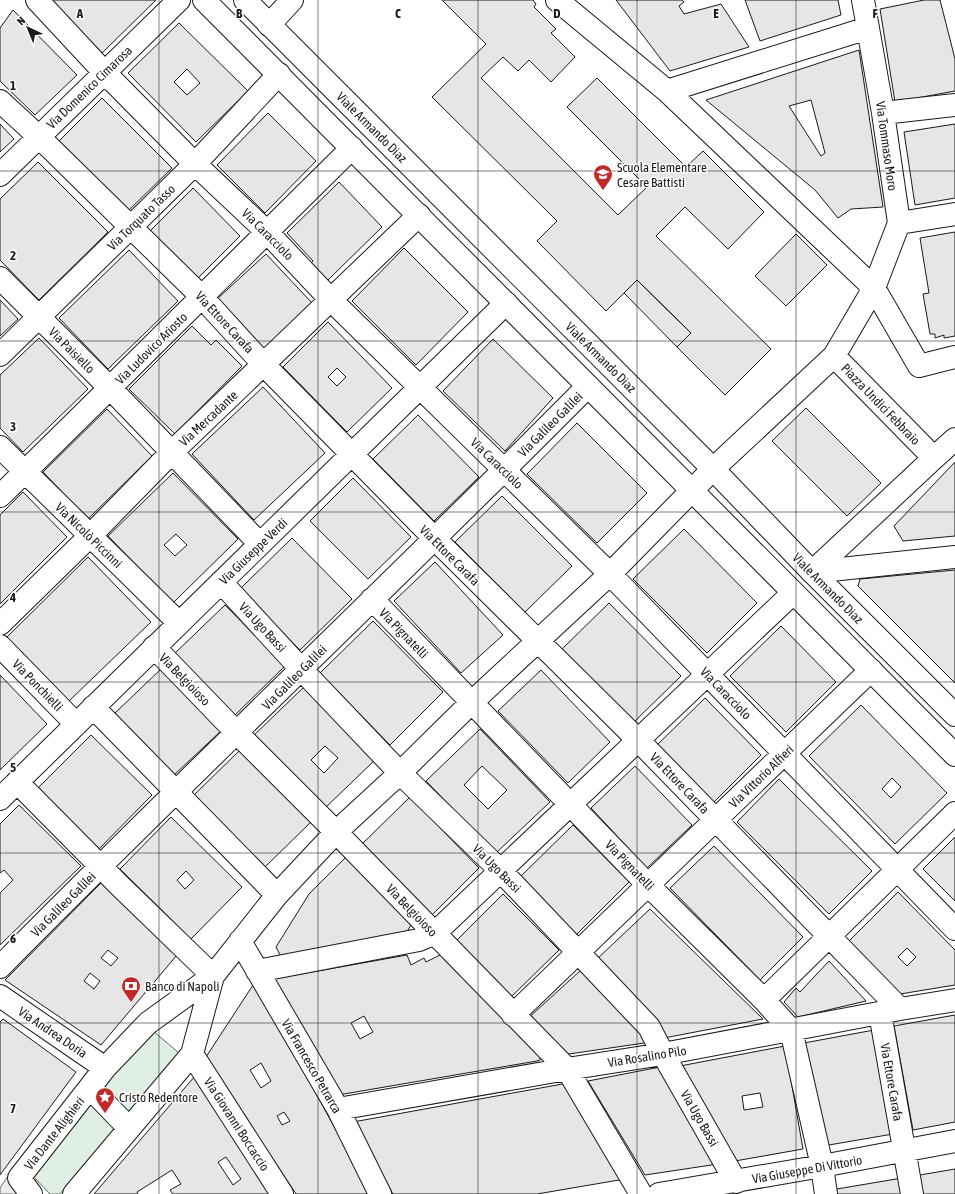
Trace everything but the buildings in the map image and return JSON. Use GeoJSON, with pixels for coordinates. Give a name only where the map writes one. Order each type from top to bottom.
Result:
{"type":"FeatureCollection","features":[{"type":"Feature","properties":{"kind":"street","name":"Via Caracciolo"},"geometry":{"type":"LineString","coordinates":[[37,0],[104,72],[195,164],[267,232],[330,299],[610,574],[955,929]]}},
{"type":"Feature","properties":{"kind":"street","name":"Via Domenico Cimarosa"},"geometry":{"type":"LineString","coordinates":[[0,175],[178,0]]}},
{"type":"Feature","properties":{"kind":"street"},"geometry":{"type":"LineString","coordinates":[[204,0],[955,755]]}},
{"type":"Feature","properties":{"kind":"street","name":"Viale Armando Diaz"},"geometry":{"type":"LineString","coordinates":[[245,0],[713,469],[812,572],[955,715]]}},
{"type":"Feature","properties":{"kind":"street"},"geometry":{"type":"LineString","coordinates":[[269,24],[292,0]]}},
{"type":"Feature","properties":{"kind":"street"},"geometry":{"type":"LineString","coordinates":[[557,0],[667,92],[874,288],[919,366],[955,357]]}},
{"type":"Feature","properties":{"kind":"street","name":"Via Tommaso Moro"},"geometry":{"type":"LineString","coordinates":[[863,0],[883,113],[899,223],[874,288]]}},
{"type":"Feature","properties":{"kind":"street"},"geometry":{"type":"LineString","coordinates":[[667,92],[868,28]]}},
{"type":"Feature","properties":{"kind":"street","name":"Via Torquato Tasso"},"geometry":{"type":"LineString","coordinates":[[0,355],[195,164],[279,74]]}},
{"type":"Feature","properties":{"kind":"street","name":"Via Ettore Carafa"},"geometry":{"type":"LineString","coordinates":[[0,101],[39,137],[201,296],[264,365],[435,539],[537,642],[638,740],[830,936],[890,1011],[904,1151],[912,1194]]}},
{"type":"Feature","properties":{"kind":"street"},"geometry":{"type":"LineString","coordinates":[[883,113],[955,105]]}},
{"type":"Feature","properties":{"kind":"street","name":"Via Ludovico Ariosto"},"geometry":{"type":"LineString","coordinates":[[0,496],[111,388],[201,296],[352,148]]}},
{"type":"Feature","properties":{"kind":"street"},"geometry":{"type":"LineString","coordinates":[[899,223],[955,214]]}},
{"type":"Feature","properties":{"kind":"street","name":"Via Mercadante"},"geometry":{"type":"LineString","coordinates":[[0,624],[90,536],[171,452],[264,365],[330,299],[419,215]]}},
{"type":"Feature","properties":{"kind":"street","name":"Via Paisiello"},"geometry":{"type":"LineString","coordinates":[[0,278],[111,388],[260,544]]}},
{"type":"Feature","properties":{"kind":"street","name":"Piazza Undici Febbraio"},"geometry":{"type":"LineString","coordinates":[[874,288],[834,356],[934,458]]}},
{"type":"Feature","properties":{"kind":"street","name":"Via Giuseppe Verdi"},"geometry":{"type":"LineString","coordinates":[[0,798],[506,303]]}},
{"type":"Feature","properties":{"kind":"street"},"geometry":{"type":"LineString","coordinates":[[74,1194],[192,1054],[213,976],[277,896],[336,832],[400,773],[472,702],[610,574],[713,469],[834,356]]}},
{"type":"Feature","properties":{"kind":"street","name":"Via Galileo Galilei"},"geometry":{"type":"LineString","coordinates":[[0,967],[100,866],[435,539],[588,386]]}},
{"type":"Feature","properties":{"kind":"street"},"geometry":{"type":"LineString","coordinates":[[812,572],[955,439]]}},
{"type":"Feature","properties":{"kind":"street","name":"Via Nicolò Piccinni"},"geometry":{"type":"LineString","coordinates":[[0,447],[179,623]]}},
{"type":"Feature","properties":{"kind":"street"},"geometry":{"type":"LineString","coordinates":[[812,572],[955,557]]}},
{"type":"Feature","properties":{"kind":"street","name":"Via Ugo Bassi"},"geometry":{"type":"LineString","coordinates":[[221,582],[400,773],[501,871],[649,1027],[730,1186]]}},
{"type":"Feature","properties":{"kind":"street"},"geometry":{"type":"LineString","coordinates":[[257,971],[419,940],[435,934],[793,593]]}},
{"type":"Feature","properties":{"kind":"street","name":"Via Pignatelli"},"geometry":{"type":"LineString","coordinates":[[372,599],[648,885],[764,1000],[791,1030],[822,1166],[826,1194]]}},
{"type":"Feature","properties":{"kind":"street","name":"Via Ponchielli"},"geometry":{"type":"LineString","coordinates":[[0,646],[76,724]]}},
{"type":"Feature","properties":{"kind":"street","name":"Via Belgioioso"},"geometry":{"type":"LineString","coordinates":[[154,647],[567,1069],[641,1194]]}},
{"type":"Feature","properties":{"kind":"street","name":"Via Vittorio Alfieri"},"geometry":{"type":"LineString","coordinates":[[513,1015],[871,670]]}},
{"type":"Feature","properties":{"kind":"street"},"geometry":{"type":"LineString","coordinates":[[93,707],[277,896]]}},
{"type":"Feature","properties":{"kind":"street"},"geometry":{"type":"LineString","coordinates":[[17,782],[100,866],[213,976]]}},
{"type":"Feature","properties":{"kind":"street"},"geometry":{"type":"LineString","coordinates":[[764,1000],[955,813]]}},
{"type":"Feature","properties":{"kind":"street","name":"Via Francesco Petrarca"},"geometry":{"type":"LineString","coordinates":[[240,941],[338,1109],[380,1194]]}},
{"type":"Feature","properties":{"kind":"street","name":"Via Dante Alighieri"},"geometry":{"type":"LineString","coordinates":[[25,1186],[105,1068],[148,1023],[213,976]]}},
{"type":"Feature","properties":{"kind":"street","name":"Via Andrea Doria"},"geometry":{"type":"LineString","coordinates":[[1,997],[105,1068]]}},
{"type":"Feature","properties":{"kind":"street","name":"Via Rosalino Pilo"},"geometry":{"type":"LineString","coordinates":[[338,1109],[567,1069],[663,1054],[955,1000]]}},
{"type":"Feature","properties":{"kind":"street","name":"Via Giovanni Boccaccio"},"geometry":{"type":"LineString","coordinates":[[192,1054],[282,1194]]}},
{"type":"Feature","properties":{"kind":"street"},"geometry":{"type":"LineString","coordinates":[[96,1094],[122,1121]]}},
{"type":"Feature","properties":{"kind":"street","name":"Via Giuseppe Di Vittorio"},"geometry":{"type":"LineString","coordinates":[[659,1194],[730,1186],[822,1166],[955,1141]]}},
{"type":"Feature","properties":{"kind":"green space"},"geometry":{"type":"Polygon","coordinates":[[[153,1031],[179,1053],[60,1194],[50,1194],[31,1174],[96,1094],[153,1031]]]}},
{"type":"Feature","properties":{"kind":"shaded area"},"geometry":{"type":"Polygon","coordinates":[[[12,1170],[31,1194],[0,1194],[0,1188],[12,1170]]]}},
{"type":"Feature","properties":{"kind":"place","name":"Scuola Elementare Cesare Battisti"},"geometry":{"type":"Point","coordinates":[603,191]}},
{"type":"Feature","properties":{"kind":"place","name":"Banco di Napoli"},"geometry":{"type":"Point","coordinates":[131,1003]}},
{"type":"Feature","properties":{"kind":"place","name":"Cristo Redentore"},"geometry":{"type":"Point","coordinates":[105,1114]}}]}
